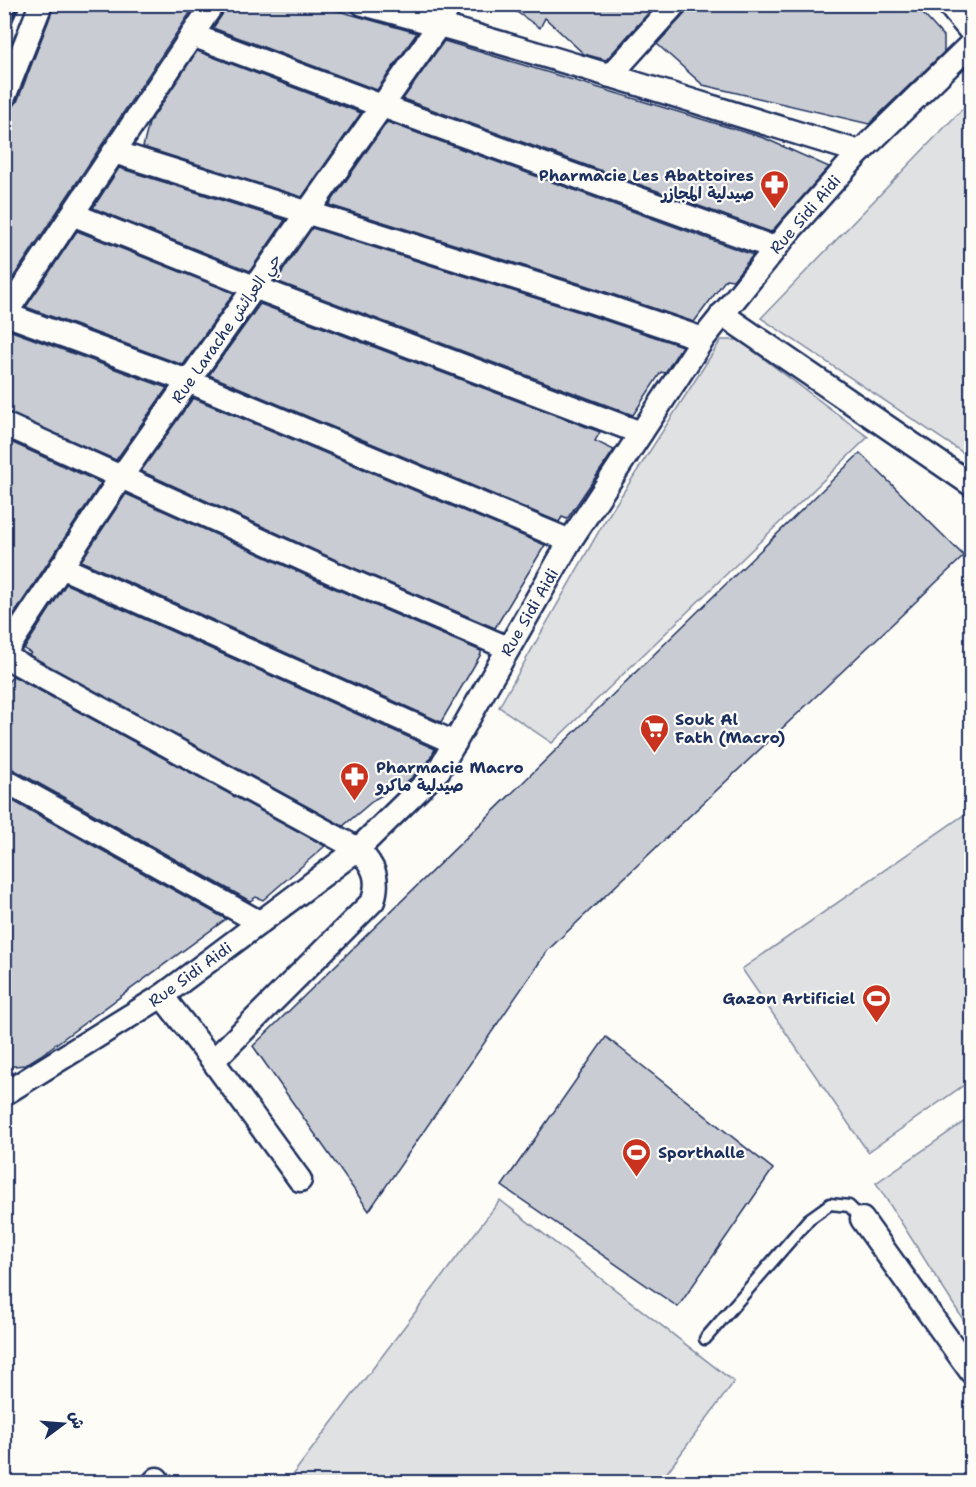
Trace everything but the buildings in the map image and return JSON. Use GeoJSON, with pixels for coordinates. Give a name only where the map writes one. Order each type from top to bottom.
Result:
{"type":"FeatureCollection","features":[{"type":"Feature","properties":{"kind":"street"},"geometry":{"type":"LineString","coordinates":[[4,97],[41,4]]}},
{"type":"Feature","properties":{"kind":"street"},"geometry":{"type":"LineString","coordinates":[[213,4],[5,315],[188,381],[570,540]]}},
{"type":"Feature","properties":{"kind":"street"},"geometry":{"type":"LineString","coordinates":[[363,4],[860,152]]}},
{"type":"Feature","properties":{"kind":"street","name":"Rue Larache حي العرائش"},"geometry":{"type":"LineString","coordinates":[[4,655],[121,477],[439,25],[450,4]]}},
{"type":"Feature","properties":{"kind":"street"},"geometry":{"type":"LineString","coordinates":[[610,76],[675,4]]}},
{"type":"Feature","properties":{"kind":"street"},"geometry":{"type":"LineString","coordinates":[[948,4],[972,33]]}},
{"type":"Feature","properties":{"kind":"street"},"geometry":{"type":"LineString","coordinates":[[192,35],[775,248]]}},
{"type":"Feature","properties":{"kind":"street","name":"Rue Sidi Aidi"},"geometry":{"type":"LineString","coordinates":[[4,1094],[162,996],[358,849],[439,770],[570,540],[703,339],[775,248],[860,152],[972,43]]}},
{"type":"Feature","properties":{"kind":"street"},"geometry":{"type":"LineString","coordinates":[[114,152],[308,211],[703,339]]}},
{"type":"Feature","properties":{"kind":"street"},"geometry":{"type":"LineString","coordinates":[[72,214],[254,287],[641,433]]}},
{"type":"Feature","properties":{"kind":"street"},"geometry":{"type":"LineString","coordinates":[[722,314],[972,485]]}},
{"type":"Feature","properties":{"kind":"street"},"geometry":{"type":"LineString","coordinates":[[4,424],[342,577],[508,648]]}},
{"type":"Feature","properties":{"kind":"street"},"geometry":{"type":"LineString","coordinates":[[61,567],[455,743]]}},
{"type":"Feature","properties":{"kind":"street"},"geometry":{"type":"LineString","coordinates":[[4,655],[358,849],[375,872],[377,886],[374,901],[213,1061]]}},
{"type":"Feature","properties":{"kind":"street"},"geometry":{"type":"LineString","coordinates":[[4,780],[259,922]]}},
{"type":"Feature","properties":{"kind":"street"},"geometry":{"type":"LineString","coordinates":[[162,996],[213,1061],[300,1180]]}},
{"type":"Feature","properties":{"kind":"street"},"geometry":{"type":"LineString","coordinates":[[862,1219],[972,1373]]}},
{"type":"Feature","properties":{"kind":"lane"},"geometry":{"type":"LineString","coordinates":[[705,1339],[808,1219],[830,1204],[849,1206],[862,1219]]}},
{"type":"Feature","properties":{"kind":"shaded area"},"geometry":{"type":"Polygon","coordinates":[[[971,100],[971,458],[761,318],[971,100]]]}},
{"type":"Feature","properties":{"kind":"shaded area"},"geometry":{"type":"Polygon","coordinates":[[[721,340],[739,340],[868,437],[552,743],[499,707],[603,524],[721,340]]]}},
{"type":"Feature","properties":{"kind":"shaded area","name":"Gazon Artificiel"},"geometry":{"type":"Polygon","coordinates":[[[971,810],[971,1080],[868,1152],[742,969],[971,810]]]}},
{"type":"Feature","properties":{"kind":"shaded area"},"geometry":{"type":"Polygon","coordinates":[[[971,1117],[971,1332],[876,1183],[971,1117]]]}},
{"type":"Feature","properties":{"kind":"shaded area"},"geometry":{"type":"Polygon","coordinates":[[[500,1200],[734,1382],[660,1482],[287,1482],[500,1200]]]}},
{"type":"Feature","properties":{"kind":"railway"},"geometry":{"type":"LineString","coordinates":[[4,10],[7,4]]}},
{"type":"Feature","properties":{"kind":"railway"},"geometry":{"type":"LineString","coordinates":[[4,36],[19,4]]}},
{"type":"Feature","properties":{"kind":"place","name":"Pharmacie Les Abattoires صيدلية المجازر"},"geometry":{"type":"Point","coordinates":[775,210]}},
{"type":"Feature","properties":{"kind":"place","name":"Souk Al Fath (Macro)"},"geometry":{"type":"Point","coordinates":[654,754]}},
{"type":"Feature","properties":{"kind":"place","name":"Pharmacie Macro صيدلية ماكرو"},"geometry":{"type":"Point","coordinates":[355,802]}},
{"type":"Feature","properties":{"kind":"place","name":"Gazon Artificiel"},"geometry":{"type":"Point","coordinates":[876,1024]}},
{"type":"Feature","properties":{"kind":"place","name":"Sporthalle"},"geometry":{"type":"Point","coordinates":[637,1178]}}]}
